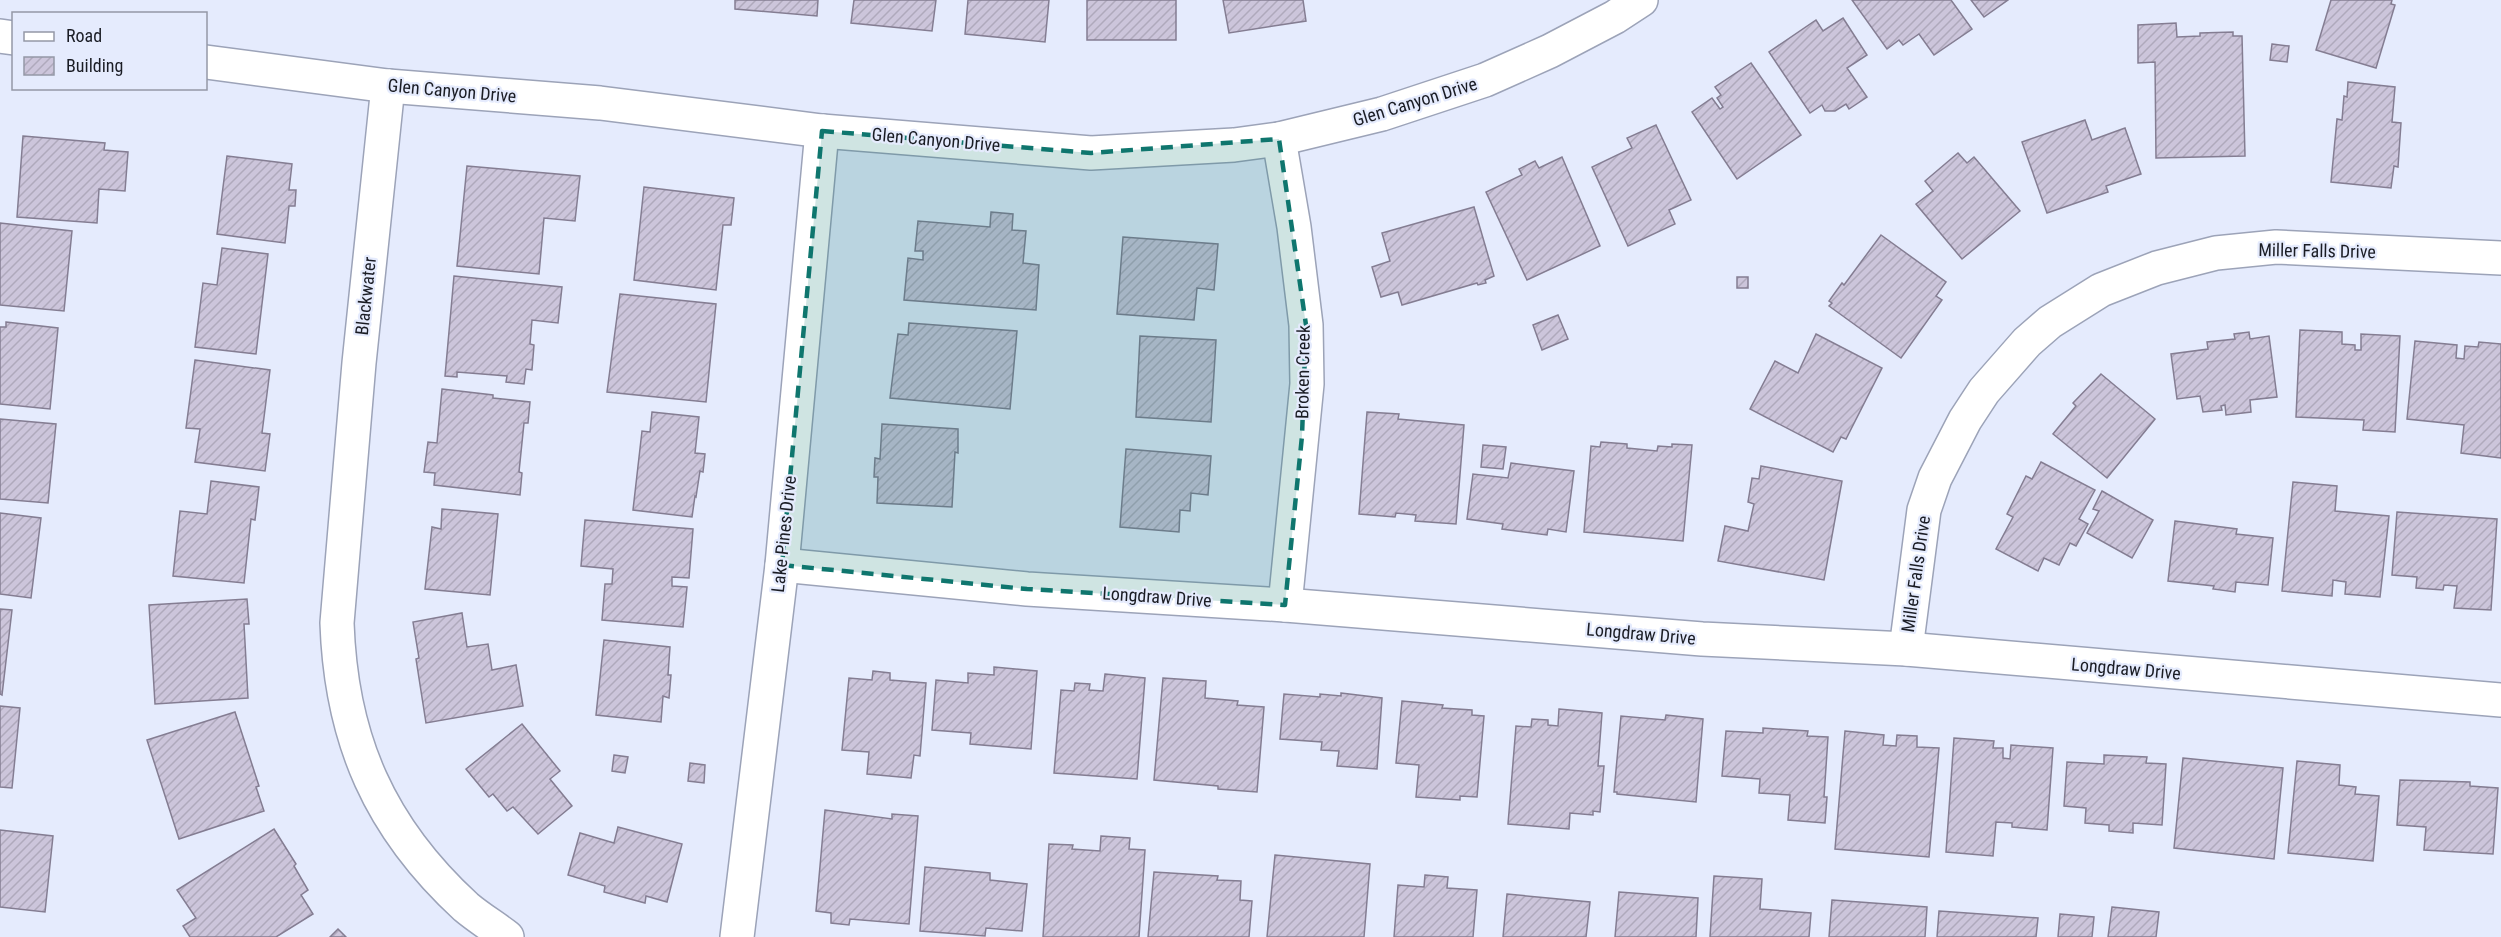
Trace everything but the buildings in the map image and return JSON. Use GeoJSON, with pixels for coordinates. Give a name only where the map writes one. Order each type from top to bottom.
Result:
{"type":"FeatureCollection","features":[{"type":"Feature","properties":{"kind":"street","name":"Glen Canyon Drive"},"geometry":{"type":"LineString","coordinates":[[207,63],[388,86],[600,103],[822,131],[1091,153],[1234,146],[1279,139],[1382,114],[1485,81],[1551,51],[1615,17],[1641,0]]}},
{"type":"Feature","properties":{"kind":"street","name":"Blackwater"},"geometry":{"type":"LineString","coordinates":[[388,86],[359,363],[337,623],[338,658],[349,722],[371,784],[387,813],[424,864],[468,908],[507,937]]}},
{"type":"Feature","properties":{"kind":"street","name":"Lake Pines Drive"},"geometry":{"type":"LineString","coordinates":[[737,937],[782,565],[822,131]]}},
{"type":"Feature","properties":{"kind":"street","name":"Broken Creek"},"geometry":{"type":"LineString","coordinates":[[1279,139],[1294,227],[1306,325],[1307,384],[1285,605]]}},
{"type":"Feature","properties":{"kind":"street","name":"Miller Falls Drive"},"geometry":{"type":"LineString","coordinates":[[1906,649],[1924,510],[1935,478],[1965,420],[1984,392],[2027,342],[2050,322],[2110,286],[2157,268],[2216,253],[2276,248],[2501,258]]}},
{"type":"Feature","properties":{"kind":"street","name":"Longdraw Drive"},"geometry":{"type":"LineString","coordinates":[[782,565],[1027,589],[1285,605],[1702,639],[1906,649],[2501,700]]}},
{"type":"Feature","properties":{"kind":"highlighted area"},"geometry":{"type":"Polygon","coordinates":[[[822,131],[1091,153],[1279,139],[1306,325],[1302,436],[1285,605],[1027,589],[782,565],[822,131]]]}}]}
